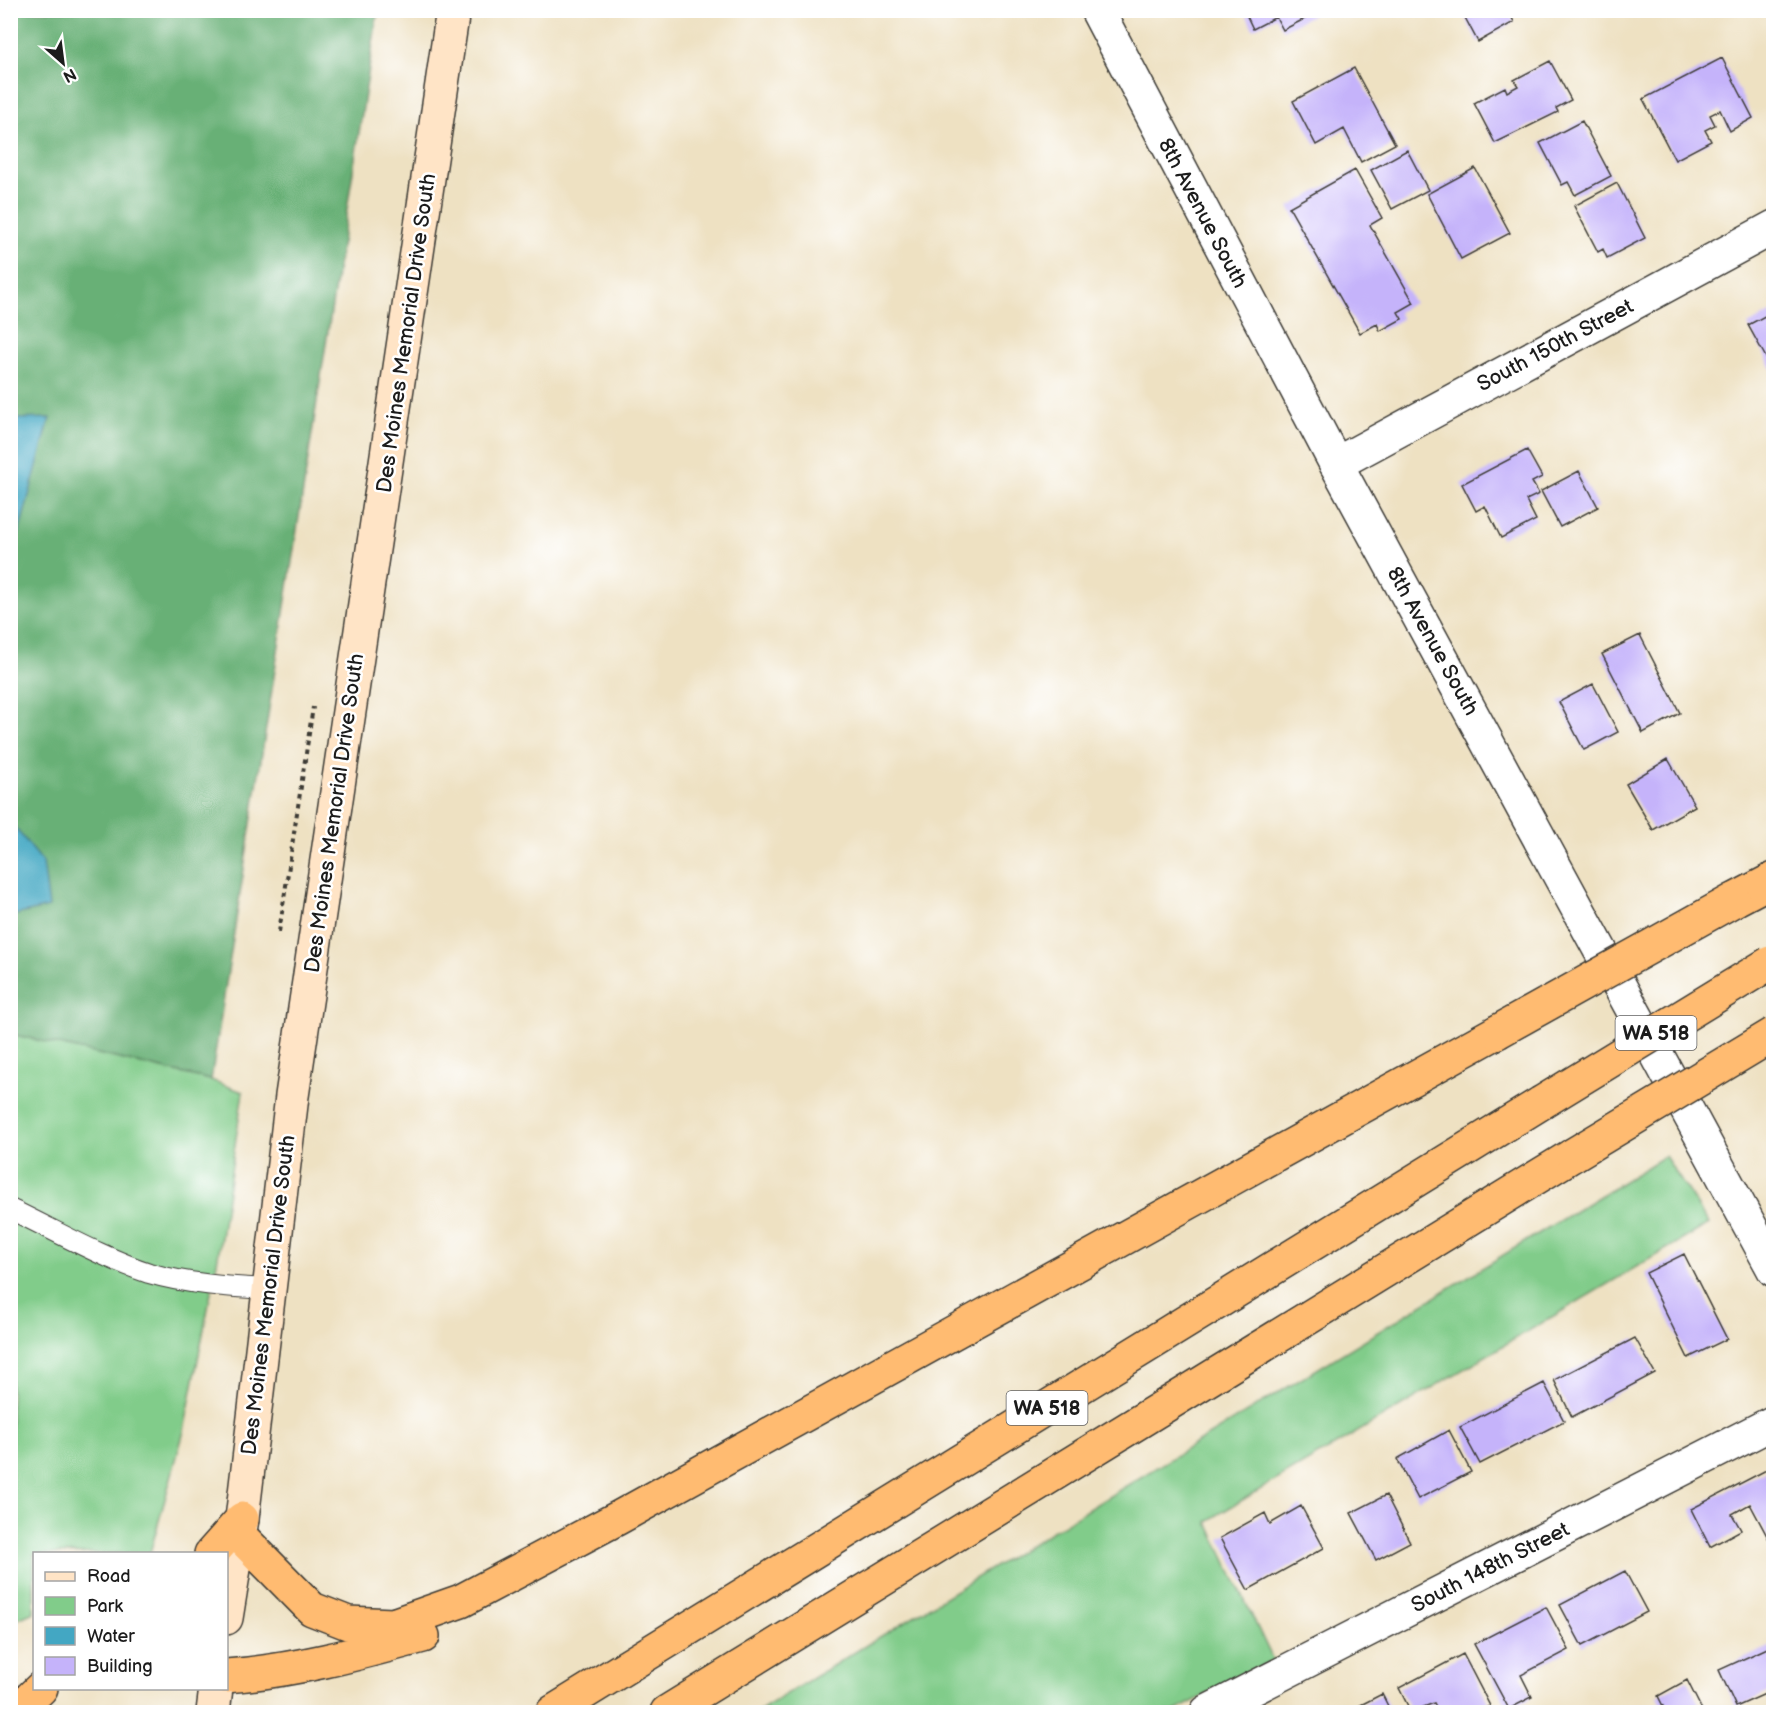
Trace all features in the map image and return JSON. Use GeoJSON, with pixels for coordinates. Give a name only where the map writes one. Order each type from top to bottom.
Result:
{"type":"FeatureCollection","features":[{"type":"Feature","properties":{"kind":"highway"},"geometry":{"type":"LineString","coordinates":[[213,1552],[240,1527],[312,1609],[348,1623],[393,1625],[461,1601],[618,1518],[1773,879]]}},
{"type":"Feature","properties":{"kind":"highway","name":"WA 518"},"geometry":{"type":"LineString","coordinates":[[553,1713],[1772,962]]}},
{"type":"Feature","properties":{"kind":"highway","name":"WA 518"},"geometry":{"type":"LineString","coordinates":[[667,1713],[1773,1034]]}},
{"type":"Feature","properties":{"kind":"highway"},"geometry":{"type":"LineString","coordinates":[[228,1676],[282,1670],[340,1658],[434,1633],[514,1592],[569,1557],[618,1518]]}},
{"type":"Feature","properties":{"kind":"highway"},"geometry":{"type":"LineString","coordinates":[[16,1713],[40,1690]]}},
{"type":"Feature","properties":{"kind":"main road","name":"Des Moines Memorial Drive South"},"geometry":{"type":"LineString","coordinates":[[228,1605],[240,1527],[294,1085],[453,10]]}},
{"type":"Feature","properties":{"kind":"main road"},"geometry":{"type":"LineString","coordinates":[[213,1713],[216,1690]]}},
{"type":"Feature","properties":{"kind":"street","name":"8th Avenue South"},"geometry":{"type":"LineString","coordinates":[[1096,10],[1336,464],[1764,1230],[1773,1270]]}},
{"type":"Feature","properties":{"kind":"street","name":"South 150th Street"},"geometry":{"type":"LineString","coordinates":[[1336,464],[1773,227]]}},
{"type":"Feature","properties":{"kind":"street","name":"South 148th Street"},"geometry":{"type":"LineString","coordinates":[[1207,1713],[1773,1422]]}},
{"type":"Feature","properties":{"kind":"lane"},"geometry":{"type":"LineString","coordinates":[[10,1209],[123,1263],[152,1274],[231,1287],[268,1290]]}},
{"type":"Feature","properties":{"kind":"green space"},"geometry":{"type":"Polygon","coordinates":[[[11,11],[378,11],[211,1080],[11,1034],[11,11]]]}},
{"type":"Feature","properties":{"kind":"green space"},"geometry":{"type":"Polygon","coordinates":[[[11,1034],[211,1080],[243,1092],[218,1257],[184,1431],[150,1552],[33,1552],[33,1612],[11,1622],[11,1034]]]}},
{"type":"Feature","properties":{"kind":"green space"},"geometry":{"type":"Polygon","coordinates":[[[1665,1156],[1709,1224],[1207,1521],[1273,1660],[1173,1712],[757,1712],[1665,1156]]]}},
{"type":"Feature","properties":{"kind":"water"},"geometry":{"type":"Polygon","coordinates":[[[50,418],[17,540],[11,557],[11,419],[50,418]]]}},
{"type":"Feature","properties":{"kind":"water"},"geometry":{"type":"Polygon","coordinates":[[[11,812],[13,825],[43,862],[49,907],[11,916],[11,812]]]}},
{"type":"Feature","properties":{"kind":"building"},"geometry":{"type":"Polygon","coordinates":[[[1244,10],[1322,10],[1283,30],[1276,17],[1253,29],[1244,10]]]}},
{"type":"Feature","properties":{"kind":"building"},"geometry":{"type":"Polygon","coordinates":[[[1461,10],[1508,10],[1514,22],[1478,42],[1461,10]]]}},
{"type":"Feature","properties":{"kind":"building"},"geometry":{"type":"Polygon","coordinates":[[[1722,58],[1753,118],[1730,131],[1720,110],[1710,115],[1715,125],[1705,130],[1711,141],[1675,160],[1643,99],[1722,58]]]}},
{"type":"Feature","properties":{"kind":"building"},"geometry":{"type":"Polygon","coordinates":[[[1550,61],[1571,100],[1556,108],[1558,112],[1495,143],[1474,103],[1505,87],[1507,92],[1518,86],[1514,80],[1550,61]]]}},
{"type":"Feature","properties":{"kind":"building"},"geometry":{"type":"Polygon","coordinates":[[[1354,68],[1395,144],[1361,162],[1344,129],[1316,145],[1293,101],[1354,68]]]}},
{"type":"Feature","properties":{"kind":"building"},"geometry":{"type":"Polygon","coordinates":[[[1582,121],[1611,176],[1575,195],[1568,182],[1562,185],[1540,143],[1582,121]]]}},
{"type":"Feature","properties":{"kind":"building"},"geometry":{"type":"Polygon","coordinates":[[[1407,150],[1428,190],[1392,209],[1371,170],[1407,150]]]}},
{"type":"Feature","properties":{"kind":"building"},"geometry":{"type":"Polygon","coordinates":[[[1475,168],[1510,233],[1461,259],[1427,194],[1475,168]]]}},
{"type":"Feature","properties":{"kind":"building"},"geometry":{"type":"Polygon","coordinates":[[[1355,170],[1382,218],[1370,225],[1414,303],[1398,312],[1402,319],[1380,331],[1377,324],[1360,333],[1289,207],[1355,170]]]}},
{"type":"Feature","properties":{"kind":"building"},"geometry":{"type":"Polygon","coordinates":[[[1617,183],[1645,238],[1607,258],[1603,249],[1598,252],[1574,206],[1617,183]]]}},
{"type":"Feature","properties":{"kind":"building"},"geometry":{"type":"Polygon","coordinates":[[[1774,311],[1774,372],[1748,325],[1774,311]]]}},
{"type":"Feature","properties":{"kind":"building"},"geometry":{"type":"Polygon","coordinates":[[[1527,450],[1542,477],[1532,482],[1539,494],[1526,500],[1536,520],[1501,538],[1485,506],[1476,511],[1462,484],[1527,450]]]}},
{"type":"Feature","properties":{"kind":"building"},"geometry":{"type":"Polygon","coordinates":[[[1579,471],[1598,507],[1560,527],[1541,491],[1579,471]]]}},
{"type":"Feature","properties":{"kind":"building"},"geometry":{"type":"Polygon","coordinates":[[[1640,635],[1680,713],[1643,733],[1602,654],[1640,635]]]}},
{"type":"Feature","properties":{"kind":"building"},"geometry":{"type":"Polygon","coordinates":[[[1593,684],[1618,732],[1584,750],[1559,702],[1593,684]]]}},
{"type":"Feature","properties":{"kind":"building"},"geometry":{"type":"Polygon","coordinates":[[[1668,759],[1695,806],[1653,830],[1626,784],[1668,759]]]}},
{"type":"Feature","properties":{"kind":"building"},"geometry":{"type":"Polygon","coordinates":[[[1684,1254],[1727,1339],[1688,1358],[1646,1273],[1684,1254]]]}},
{"type":"Feature","properties":{"kind":"building"},"geometry":{"type":"Polygon","coordinates":[[[1635,1338],[1655,1373],[1572,1417],[1554,1380],[1635,1338]]]}},
{"type":"Feature","properties":{"kind":"building"},"geometry":{"type":"Polygon","coordinates":[[[1544,1383],[1564,1421],[1480,1464],[1460,1427],[1544,1383]]]}},
{"type":"Feature","properties":{"kind":"building"},"geometry":{"type":"Polygon","coordinates":[[[1449,1430],[1471,1472],[1418,1499],[1397,1459],[1449,1430]]]}},
{"type":"Feature","properties":{"kind":"building"},"geometry":{"type":"Polygon","coordinates":[[[1774,1466],[1774,1549],[1750,1504],[1732,1514],[1741,1530],[1710,1547],[1691,1509],[1774,1466]]]}},
{"type":"Feature","properties":{"kind":"building"},"geometry":{"type":"Polygon","coordinates":[[[1386,1495],[1410,1542],[1376,1560],[1351,1513],[1386,1495]]]}},
{"type":"Feature","properties":{"kind":"building"},"geometry":{"type":"Polygon","coordinates":[[[1301,1506],[1324,1548],[1248,1590],[1220,1538],[1265,1513],[1270,1524],[1301,1506]]]}},
{"type":"Feature","properties":{"kind":"building"},"geometry":{"type":"Polygon","coordinates":[[[1625,1571],[1647,1612],[1582,1646],[1560,1605],[1625,1571]]]}},
{"type":"Feature","properties":{"kind":"building"},"geometry":{"type":"Polygon","coordinates":[[[1546,1607],[1569,1650],[1521,1675],[1532,1697],[1509,1709],[1474,1644],[1546,1607]]]}},
{"type":"Feature","properties":{"kind":"building"},"geometry":{"type":"Polygon","coordinates":[[[1774,1645],[1774,1690],[1736,1707],[1719,1670],[1774,1645]]]}},
{"type":"Feature","properties":{"kind":"building"},"geometry":{"type":"Polygon","coordinates":[[[1463,1654],[1490,1706],[1477,1712],[1439,1712],[1434,1703],[1411,1712],[1399,1688],[1463,1654]]]}},
{"type":"Feature","properties":{"kind":"building"},"geometry":{"type":"Polygon","coordinates":[[[1687,1680],[1703,1712],[1666,1712],[1658,1696],[1687,1680]]]}},
{"type":"Feature","properties":{"kind":"building"},"geometry":{"type":"Polygon","coordinates":[[[1382,1694],[1391,1712],[1347,1712],[1382,1694]]]}}]}
